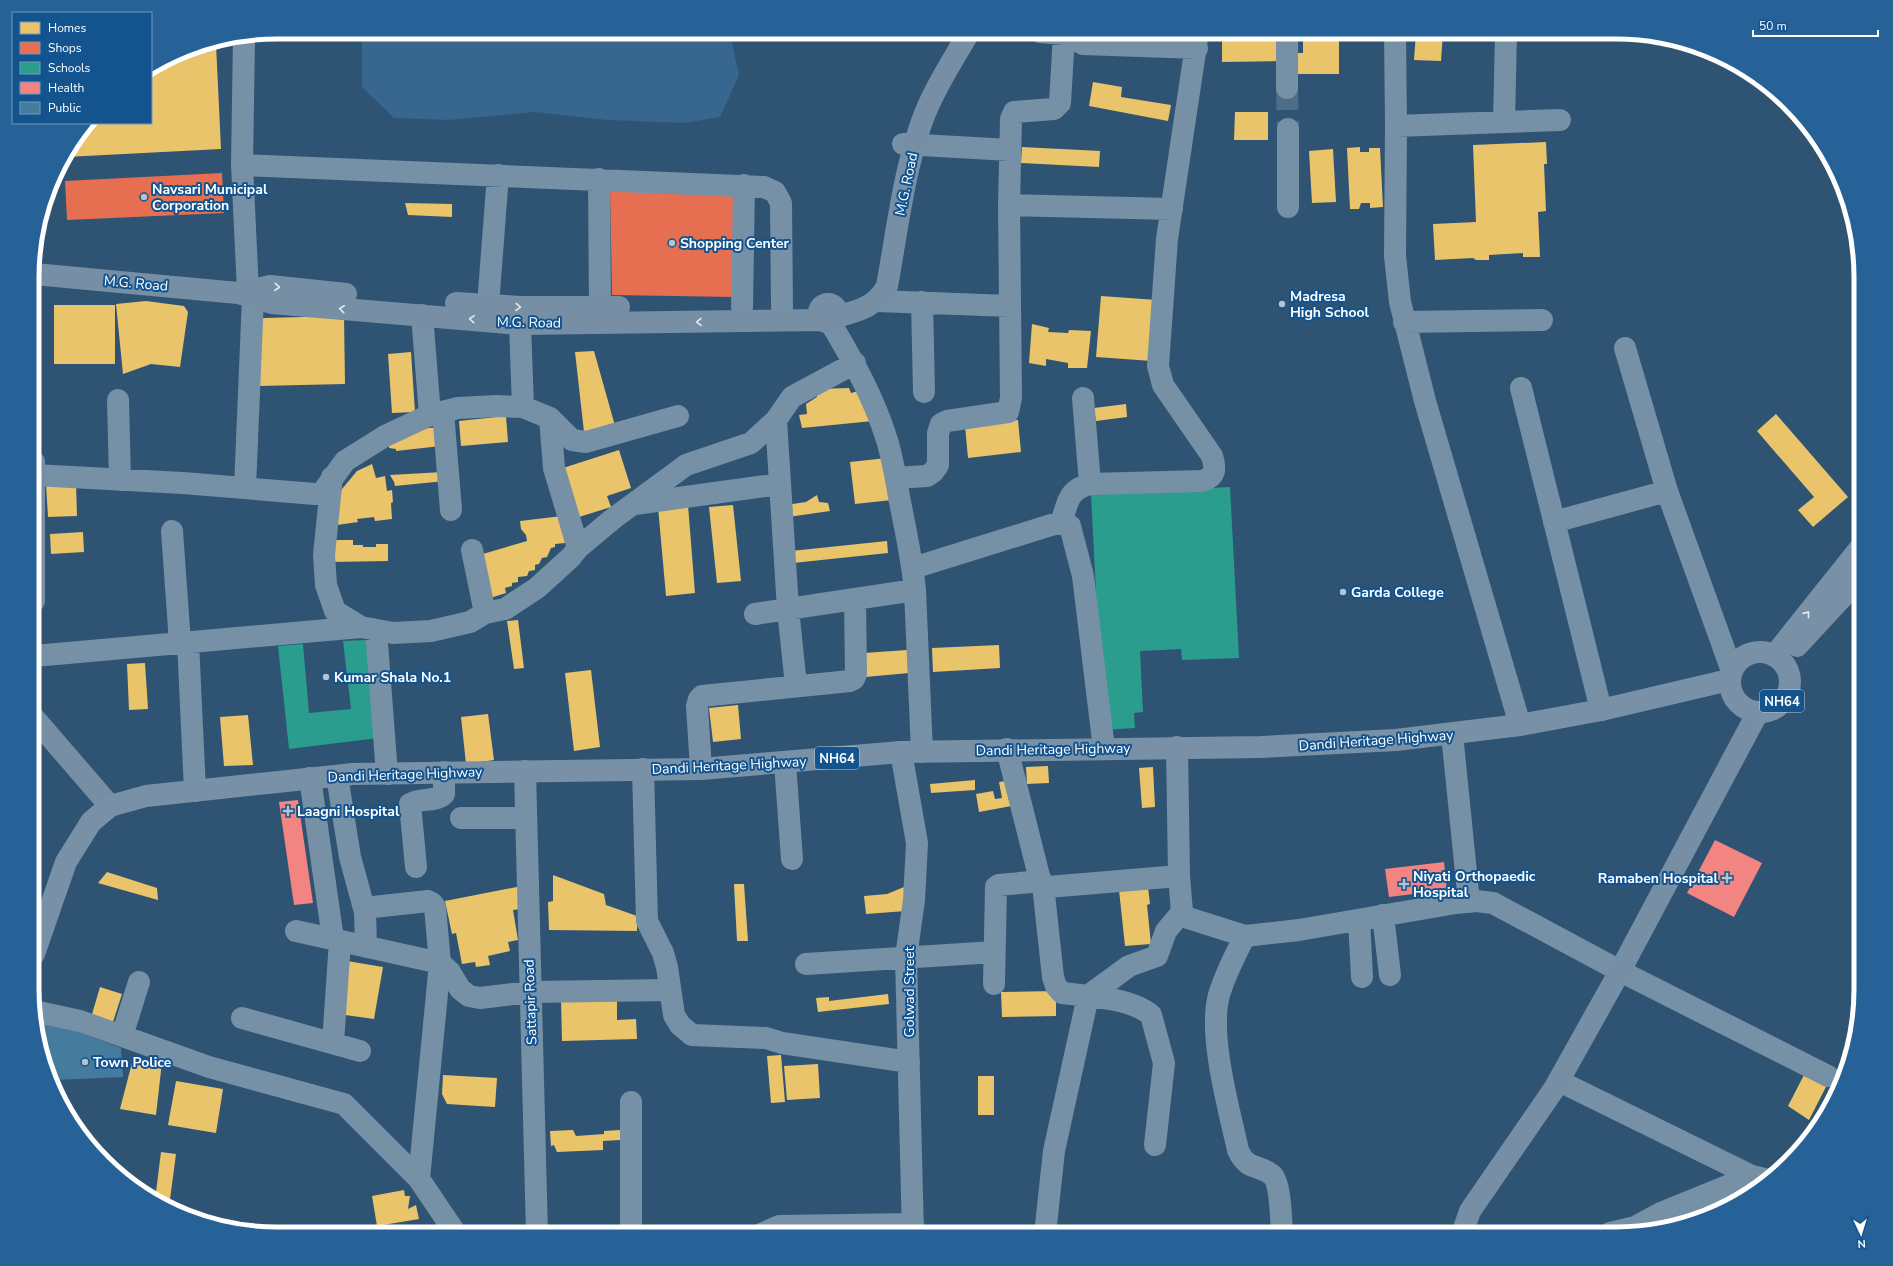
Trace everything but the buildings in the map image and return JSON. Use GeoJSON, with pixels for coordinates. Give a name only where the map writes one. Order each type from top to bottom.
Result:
{"type":"FeatureCollection","features":[{"type":"Feature","properties":{"kind":"highway"},"geometry":{"type":"LineString","coordinates":[[1778,659],[1854,556]]}},
{"type":"Feature","properties":{"kind":"highway"},"geometry":{"type":"LineString","coordinates":[[1778,659],[1854,584]]}},
{"type":"Feature","properties":{"kind":"highway"},"geometry":{"type":"LineString","coordinates":[[1730,675],[1737,662],[1754,652],[1765,652],[1778,659]]}},
{"type":"Feature","properties":{"kind":"highway","name":"NH64"},"geometry":{"type":"LineString","coordinates":[[1730,675],[1730,690],[1741,706],[1758,712],[1768,711],[1777,706],[1784,699],[1789,690],[1790,680],[1788,670],[1778,659]]}},
{"type":"Feature","properties":{"kind":"highway","name":"Dandi Heritage Highway"},"geometry":{"type":"LineString","coordinates":[[39,940],[66,862],[91,822],[110,806],[146,796],[337,776],[444,772],[701,769],[911,752],[1008,749],[1328,745],[1452,734],[1520,725],[1601,710],[1730,675]]}},
{"type":"Feature","properties":{"kind":"main road","name":"M.G. Road"},"geometry":{"type":"LineString","coordinates":[[39,274],[246,293],[272,303],[520,324],[829,315],[868,307],[877,301],[886,286],[885,268],[910,159],[909,144],[911,119],[932,75],[952,39]]}},
{"type":"Feature","properties":{"kind":"main road","name":"M.G. Road"},"geometry":{"type":"LineString","coordinates":[[909,144],[922,123],[935,94],[965,39]]}},
{"type":"Feature","properties":{"kind":"main road","name":"M.G. Road"},"geometry":{"type":"LineString","coordinates":[[246,293],[270,286],[488,305],[600,307],[782,307],[829,315],[869,294],[885,268]]}},
{"type":"Feature","properties":{"kind":"main road"},"geometry":{"type":"LineString","coordinates":[[1464,1227],[1470,1211],[1559,1081],[1620,971],[1758,712]]}},
{"type":"Feature","properties":{"kind":"main road"},"geometry":{"type":"LineString","coordinates":[[39,724],[110,806]]}},
{"type":"Feature","properties":{"kind":"street"},"geometry":{"type":"LineString","coordinates":[[896,478],[927,476],[933,472],[938,465],[938,432],[941,424],[947,421],[1008,412],[1011,398],[1009,205],[1011,119],[1014,112],[1054,109],[1060,103],[1064,39]]}},
{"type":"Feature","properties":{"kind":"street"},"geometry":{"type":"LineString","coordinates":[[1061,523],[1071,493],[1078,487],[1090,484],[1202,481],[1209,479],[1213,475],[1215,466],[1212,456],[1163,385],[1158,366],[1165,271],[1172,209],[1198,40],[1083,44],[1074,39]]}},
{"type":"Feature","properties":{"kind":"street"},"geometry":{"type":"LineString","coordinates":[[1287,39],[1287,88]]}},
{"type":"Feature","properties":{"kind":"street"},"geometry":{"type":"LineString","coordinates":[[1394,39],[1396,126],[1395,256],[1397,284],[1404,322],[1520,725]]}},
{"type":"Feature","properties":{"kind":"street"},"geometry":{"type":"LineString","coordinates":[[1504,122],[1506,39]]}},
{"type":"Feature","properties":{"kind":"street"},"geometry":{"type":"LineString","coordinates":[[244,41],[242,165],[246,293],[245,488]]}},
{"type":"Feature","properties":{"kind":"street"},"geometry":{"type":"LineString","coordinates":[[1396,126],[1560,120]]}},
{"type":"Feature","properties":{"kind":"street"},"geometry":{"type":"LineString","coordinates":[[1288,129],[1288,207]]}},
{"type":"Feature","properties":{"kind":"street"},"geometry":{"type":"LineString","coordinates":[[909,144],[1010,150]]}},
{"type":"Feature","properties":{"kind":"street"},"geometry":{"type":"LineString","coordinates":[[242,165],[764,187],[775,192],[782,203],[782,307]]}},
{"type":"Feature","properties":{"kind":"street"},"geometry":{"type":"LineString","coordinates":[[488,305],[498,175]]}},
{"type":"Feature","properties":{"kind":"street"},"geometry":{"type":"LineString","coordinates":[[599,179],[600,307]]}},
{"type":"Feature","properties":{"kind":"street"},"geometry":{"type":"LineString","coordinates":[[742,307],[744,185]]}},
{"type":"Feature","properties":{"kind":"street"},"geometry":{"type":"LineString","coordinates":[[1009,205],[1172,209]]}},
{"type":"Feature","properties":{"kind":"street"},"geometry":{"type":"LineString","coordinates":[[877,301],[1010,306]]}},
{"type":"Feature","properties":{"kind":"street"},"geometry":{"type":"LineString","coordinates":[[922,302],[924,392]]}},
{"type":"Feature","properties":{"kind":"street"},"geometry":{"type":"LineString","coordinates":[[422,315],[451,510]]}},
{"type":"Feature","properties":{"kind":"street","name":"Golwad Street"},"geometry":{"type":"LineString","coordinates":[[829,315],[855,363],[873,402],[886,438],[896,478],[913,568],[915,590],[911,752],[917,843],[914,900],[906,957],[913,1227]]}},
{"type":"Feature","properties":{"kind":"street"},"geometry":{"type":"LineString","coordinates":[[1404,322],[1542,320]]}},
{"type":"Feature","properties":{"kind":"street"},"geometry":{"type":"LineString","coordinates":[[520,324],[523,407]]}},
{"type":"Feature","properties":{"kind":"street"},"geometry":{"type":"LineString","coordinates":[[1625,348],[1667,491],[1730,675]]}},
{"type":"Feature","properties":{"kind":"street"},"geometry":{"type":"LineString","coordinates":[[39,656],[184,642],[369,629],[393,634],[431,631],[470,622],[485,613],[505,609],[523,598],[571,557],[578,548],[686,465],[750,443],[776,420],[792,397],[855,363]]}},
{"type":"Feature","properties":{"kind":"street"},"geometry":{"type":"LineString","coordinates":[[1521,388],[1601,710]]}},
{"type":"Feature","properties":{"kind":"street"},"geometry":{"type":"LineString","coordinates":[[1083,398],[1090,484]]}},
{"type":"Feature","properties":{"kind":"street"},"geometry":{"type":"LineString","coordinates":[[118,400],[120,480]]}},
{"type":"Feature","properties":{"kind":"street"},"geometry":{"type":"LineString","coordinates":[[39,472],[120,480],[315,494],[322,493],[332,477],[346,461],[385,436],[436,414],[458,408],[496,406],[523,407],[550,418],[572,440],[586,442],[678,416]]}},
{"type":"Feature","properties":{"kind":"street"},"geometry":{"type":"LineString","coordinates":[[550,418],[554,468],[578,548]]}},
{"type":"Feature","properties":{"kind":"street"},"geometry":{"type":"LineString","coordinates":[[776,420],[788,609],[796,686]]}},
{"type":"Feature","properties":{"kind":"street"},"geometry":{"type":"LineString","coordinates":[[332,477],[324,555],[326,585],[336,611],[369,629]]}},
{"type":"Feature","properties":{"kind":"street"},"geometry":{"type":"LineString","coordinates":[[632,505],[780,484]]}},
{"type":"Feature","properties":{"kind":"street"},"geometry":{"type":"LineString","coordinates":[[1554,522],[1667,491]]}},
{"type":"Feature","properties":{"kind":"street"},"geometry":{"type":"LineString","coordinates":[[913,568],[1061,523],[1070,526],[1074,535],[1083,576],[1104,749]]}},
{"type":"Feature","properties":{"kind":"street"},"geometry":{"type":"LineString","coordinates":[[172,531],[184,642],[195,791]]}},
{"type":"Feature","properties":{"kind":"street"},"geometry":{"type":"LineString","coordinates":[[472,550],[485,613]]}},
{"type":"Feature","properties":{"kind":"street"},"geometry":{"type":"LineString","coordinates":[[755,614],[915,590]]}},
{"type":"Feature","properties":{"kind":"street"},"geometry":{"type":"LineString","coordinates":[[701,769],[698,706],[699,699],[702,696],[850,681],[854,679],[856,674],[855,599]]}},
{"type":"Feature","properties":{"kind":"street"},"geometry":{"type":"LineString","coordinates":[[369,629],[387,774]]}},
{"type":"Feature","properties":{"kind":"street"},"geometry":{"type":"LineString","coordinates":[[1452,734],[1468,902]]}},
{"type":"Feature","properties":{"kind":"street"},"geometry":{"type":"LineString","coordinates":[[1177,747],[1179,876],[1182,912],[1188,918],[1245,936],[1276,933],[1468,902],[1493,903],[1620,971],[1828,1076]]}},
{"type":"Feature","properties":{"kind":"street"},"geometry":{"type":"LineString","coordinates":[[1008,749],[1042,883],[1052,977],[1056,986],[1062,993],[1088,996],[1133,1005],[1144,1009],[1151,1015],[1164,1064],[1155,1145]]}},
{"type":"Feature","properties":{"kind":"street"},"geometry":{"type":"LineString","coordinates":[[785,763],[792,859]]}},
{"type":"Feature","properties":{"kind":"street"},"geometry":{"type":"LineString","coordinates":[[643,770],[647,921],[663,953],[674,1015],[680,1025],[692,1035],[766,1038],[782,1043],[909,1062]]}},
{"type":"Feature","properties":{"kind":"street","name":"Sattapir Road"},"geometry":{"type":"LineString","coordinates":[[525,771],[537,1227]]}},
{"type":"Feature","properties":{"kind":"street"},"geometry":{"type":"LineString","coordinates":[[416,867],[410,804],[414,802],[438,800],[444,794],[444,772]]}},
{"type":"Feature","properties":{"kind":"street"},"geometry":{"type":"LineString","coordinates":[[337,776],[350,857],[364,908],[366,947]]}},
{"type":"Feature","properties":{"kind":"street"},"geometry":{"type":"LineString","coordinates":[[310,778],[336,940],[333,1043]]}},
{"type":"Feature","properties":{"kind":"street"},"geometry":{"type":"LineString","coordinates":[[461,818],[526,818]]}},
{"type":"Feature","properties":{"kind":"street"},"geometry":{"type":"LineString","coordinates":[[994,984],[996,887],[999,885],[1042,883],[1048,887],[1179,876]]}},
{"type":"Feature","properties":{"kind":"street"},"geometry":{"type":"LineString","coordinates":[[364,908],[428,901],[432,902],[435,907],[440,963],[419,1179]]}},
{"type":"Feature","properties":{"kind":"street"},"geometry":{"type":"LineString","coordinates":[[1046,1227],[1054,1151],[1088,996],[1129,966],[1158,956],[1166,932],[1182,912]]}},
{"type":"Feature","properties":{"kind":"street"},"geometry":{"type":"LineString","coordinates":[[1383,915],[1390,975]]}},
{"type":"Feature","properties":{"kind":"street"},"geometry":{"type":"LineString","coordinates":[[1359,920],[1362,977]]}},
{"type":"Feature","properties":{"kind":"street"},"geometry":{"type":"LineString","coordinates":[[296,931],[440,963],[450,972],[460,989],[469,996],[480,998],[530,992],[670,990]]}},
{"type":"Feature","properties":{"kind":"street"},"geometry":{"type":"LineString","coordinates":[[1245,936],[1229,968],[1219,996],[1216,1020],[1220,1063],[1238,1150],[1241,1157],[1247,1164],[1273,1175],[1278,1185],[1281,1227]]}},
{"type":"Feature","properties":{"kind":"street"},"geometry":{"type":"LineString","coordinates":[[806,964],[994,952]]}},
{"type":"Feature","properties":{"kind":"street"},"geometry":{"type":"LineString","coordinates":[[122,1036],[139,982]]}},
{"type":"Feature","properties":{"kind":"street"},"geometry":{"type":"LineString","coordinates":[[40,1012],[80,1021],[209,1067],[344,1104],[419,1179],[451,1227]]}},
{"type":"Feature","properties":{"kind":"street"},"geometry":{"type":"LineString","coordinates":[[242,1018],[360,1050]]}},
{"type":"Feature","properties":{"kind":"street"},"geometry":{"type":"LineString","coordinates":[[1559,1081],[1760,1178]]}},
{"type":"Feature","properties":{"kind":"street"},"geometry":{"type":"LineString","coordinates":[[631,1102],[631,1227]]}},
{"type":"Feature","properties":{"kind":"street"},"geometry":{"type":"LineString","coordinates":[[1638,1226],[1662,1213],[1760,1178]]}},
{"type":"Feature","properties":{"kind":"street"},"geometry":{"type":"LineString","coordinates":[[777,1227],[824,1227]]}},
{"type":"Feature","properties":{"kind":"water"},"geometry":{"type":"Polygon","coordinates":[[[362,39],[731,39],[739,75],[720,117],[684,123],[607,120],[535,112],[449,120],[394,118],[362,87],[362,39]]]}},
{"type":"Feature","properties":{"kind":"tunnel"},"geometry":{"type":"LineString","coordinates":[[1287,88],[1288,129]]}},
{"type":"Feature","properties":{"kind":"place","name":"Navsari Municipal Corporation"},"geometry":{"type":"Point","coordinates":[144,197]}},
{"type":"Feature","properties":{"kind":"place","name":"Shopping Center"},"geometry":{"type":"Point","coordinates":[672,243]}},
{"type":"Feature","properties":{"kind":"place","name":"Madresa High School"},"geometry":{"type":"Point","coordinates":[1282,304]}},
{"type":"Feature","properties":{"kind":"place","name":"Garda College"},"geometry":{"type":"Point","coordinates":[1343,592]}},
{"type":"Feature","properties":{"kind":"place","name":"Kumar Shala No.1"},"geometry":{"type":"Point","coordinates":[326,677]}},
{"type":"Feature","properties":{"kind":"place","name":"Laagni Hospital"},"geometry":{"type":"Point","coordinates":[288,811]}},
{"type":"Feature","properties":{"kind":"place","name":"Ramaben Hospital"},"geometry":{"type":"Point","coordinates":[1727,878]}},
{"type":"Feature","properties":{"kind":"place","name":"Niyati Orthopaedic Hospital"},"geometry":{"type":"Point","coordinates":[1404,884]}},
{"type":"Feature","properties":{"kind":"place","name":"Town Police"},"geometry":{"type":"Point","coordinates":[85,1062]}}]}
